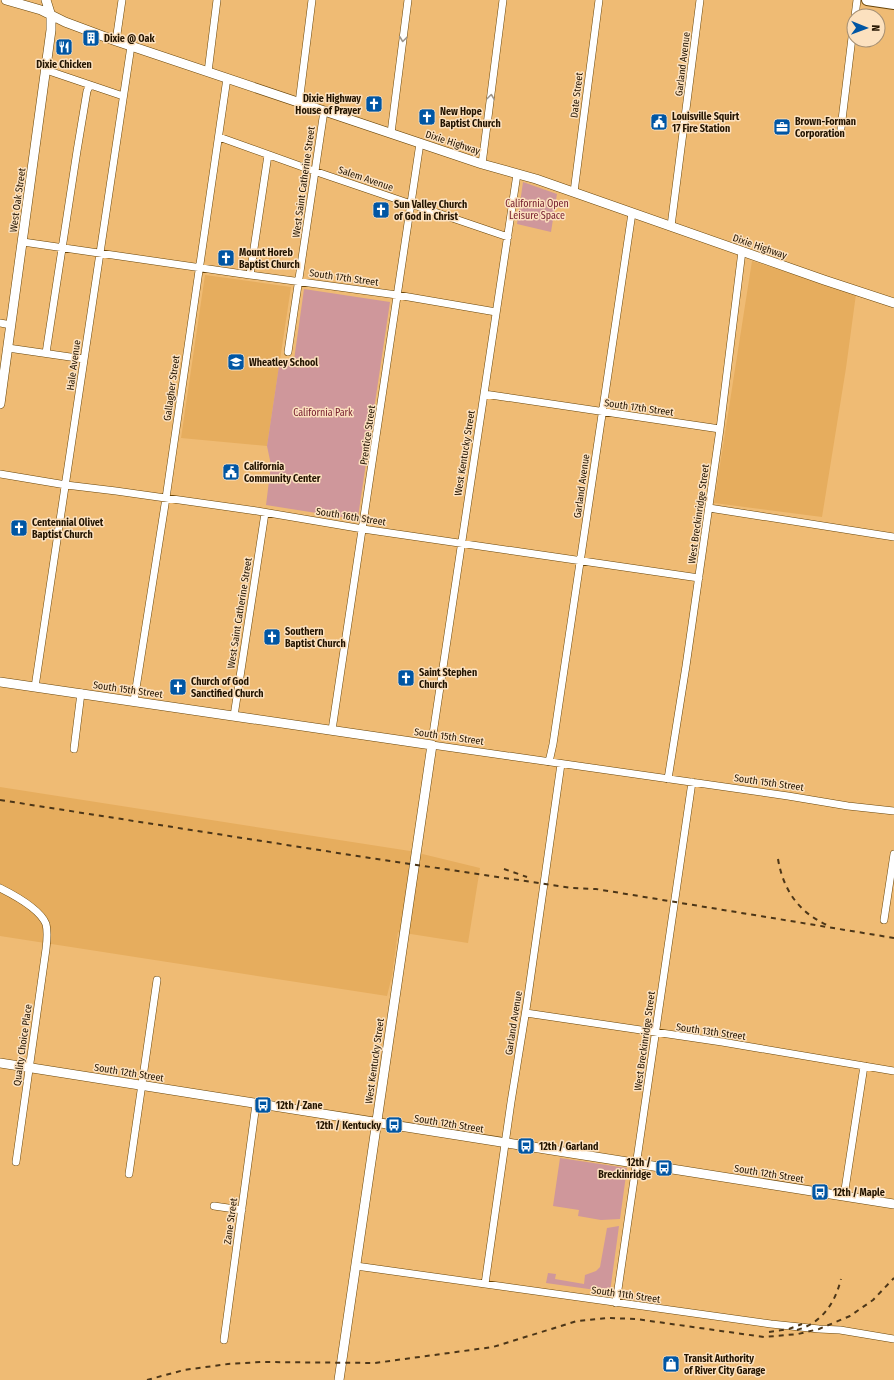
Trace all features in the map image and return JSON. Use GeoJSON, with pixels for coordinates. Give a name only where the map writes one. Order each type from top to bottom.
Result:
{"type":"FeatureCollection","features":[{"type":"Feature","properties":{"kind":"main road"},"geometry":{"type":"LineString","coordinates":[[867,0],[894,4]]}},
{"type":"Feature","properties":{"kind":"street","name":"Dixie Highway"},"geometry":{"type":"LineString","coordinates":[[6,0],[41,10],[51,16],[116,41],[482,164],[536,179],[894,303]]}},
{"type":"Feature","properties":{"kind":"street","name":"West Oak Street"},"geometry":{"type":"LineString","coordinates":[[0,404],[51,30],[51,16],[46,0]]}},
{"type":"Feature","properties":{"kind":"street"},"geometry":{"type":"LineString","coordinates":[[116,41],[122,0]]}},
{"type":"Feature","properties":{"kind":"street"},"geometry":{"type":"LineString","coordinates":[[208,72],[217,0]]}},
{"type":"Feature","properties":{"kind":"street"},"geometry":{"type":"LineString","coordinates":[[299,102],[312,0]]}},
{"type":"Feature","properties":{"kind":"street"},"geometry":{"type":"LineString","coordinates":[[391,133],[408,0]]}},
{"type":"Feature","properties":{"kind":"street"},"geometry":{"type":"LineString","coordinates":[[482,164],[503,0]]}},
{"type":"Feature","properties":{"kind":"street","name":"Date Street"},"geometry":{"type":"LineString","coordinates":[[574,192],[599,0]]}},
{"type":"Feature","properties":{"kind":"street","name":"Garland Avenue"},"geometry":{"type":"LineString","coordinates":[[671,226],[700,0]]}},
{"type":"Feature","properties":{"kind":"street","name":"Hale Avenue"},"geometry":{"type":"LineString","coordinates":[[36,687],[131,46]]}},
{"type":"Feature","properties":{"kind":"street"},"geometry":{"type":"LineString","coordinates":[[841,128],[851,48]]}},
{"type":"Feature","properties":{"kind":"street"},"geometry":{"type":"LineString","coordinates":[[46,70],[123,96]]}},
{"type":"Feature","properties":{"kind":"street","name":"Gallagher Street"},"geometry":{"type":"LineString","coordinates":[[134,701],[166,498],[227,78]]}},
{"type":"Feature","properties":{"kind":"street"},"geometry":{"type":"LineString","coordinates":[[46,353],[77,150],[87,91],[90,85]]}},
{"type":"Feature","properties":{"kind":"street","name":"West Saint Catherine Street"},"geometry":{"type":"LineString","coordinates":[[288,352],[324,111]]}},
{"type":"Feature","properties":{"kind":"street","name":"Salem Avenue"},"geometry":{"type":"LineString","coordinates":[[218,137],[508,237]]}},
{"type":"Feature","properties":{"kind":"street","name":"Prentice Street"},"geometry":{"type":"LineString","coordinates":[[332,730],[420,143]]}},
{"type":"Feature","properties":{"kind":"street"},"geometry":{"type":"LineString","coordinates":[[250,275],[268,154]]}},
{"type":"Feature","properties":{"kind":"street","name":"West Kentucky Street"},"geometry":{"type":"LineString","coordinates":[[433,734],[517,174]]}},
{"type":"Feature","properties":{"kind":"street","name":"Garland Avenue"},"geometry":{"type":"LineString","coordinates":[[549,762],[553,744],[632,213]]}},
{"type":"Feature","properties":{"kind":"street","name":"South 17th Street"},"geometry":{"type":"LineString","coordinates":[[23,242],[397,295],[496,312]]}},
{"type":"Feature","properties":{"kind":"street","name":"West Breckinridge Street"},"geometry":{"type":"LineString","coordinates":[[668,779],[709,508],[742,251]]}},
{"type":"Feature","properties":{"kind":"street"},"geometry":{"type":"LineString","coordinates":[[0,323],[11,325]]}},
{"type":"Feature","properties":{"kind":"street"},"geometry":{"type":"LineString","coordinates":[[8,348],[84,359]]}},
{"type":"Feature","properties":{"kind":"street","name":"South 17th Street"},"geometry":{"type":"LineString","coordinates":[[484,394],[720,428]]}},
{"type":"Feature","properties":{"kind":"street","name":"South 16th Street"},"geometry":{"type":"LineString","coordinates":[[0,474],[698,578]]}},
{"type":"Feature","properties":{"kind":"street"},"geometry":{"type":"LineString","coordinates":[[709,508],[894,537]]}},
{"type":"Feature","properties":{"kind":"street","name":"West Saint Catherine Street"},"geometry":{"type":"LineString","coordinates":[[234,716],[265,513]]}},
{"type":"Feature","properties":{"kind":"street","name":"South 15th Street"},"geometry":{"type":"LineString","coordinates":[[0,682],[848,806],[894,811]]}},
{"type":"Feature","properties":{"kind":"street"},"geometry":{"type":"LineString","coordinates":[[74,749],[81,694]]}},
{"type":"Feature","properties":{"kind":"street","name":"West Kentucky Street"},"geometry":{"type":"LineString","coordinates":[[339,1380],[432,745]]}},
{"type":"Feature","properties":{"kind":"street","name":"Garland Avenue"},"geometry":{"type":"LineString","coordinates":[[485,1284],[526,1013],[561,764]]}},
{"type":"Feature","properties":{"kind":"street","name":"West Breckinridge Street"},"geometry":{"type":"LineString","coordinates":[[616,1303],[692,782]]}},
{"type":"Feature","properties":{"kind":"street"},"geometry":{"type":"LineString","coordinates":[[884,920],[894,854]]}},
{"type":"Feature","properties":{"kind":"street","name":"Quality Choice Place"},"geometry":{"type":"LineString","coordinates":[[0,888],[19,899],[32,909],[45,923],[47,930],[46,949],[16,1162]]}},
{"type":"Feature","properties":{"kind":"street"},"geometry":{"type":"LineString","coordinates":[[129,1174],[157,980]]}},
{"type":"Feature","properties":{"kind":"street","name":"South 13th Street"},"geometry":{"type":"LineString","coordinates":[[526,1013],[722,1042],[894,1071]]}},
{"type":"Feature","properties":{"kind":"street","name":"South 12th Street"},"geometry":{"type":"LineString","coordinates":[[0,1063],[894,1204]]}},
{"type":"Feature","properties":{"kind":"street"},"geometry":{"type":"LineString","coordinates":[[844,1196],[864,1066]]}},
{"type":"Feature","properties":{"kind":"street","name":"Zane Street"},"geometry":{"type":"LineString","coordinates":[[224,1340],[256,1104]]}},
{"type":"Feature","properties":{"kind":"street"},"geometry":{"type":"LineString","coordinates":[[214,1206],[242,1210]]}},
{"type":"Feature","properties":{"kind":"street","name":"South 11th Street"},"geometry":{"type":"LineString","coordinates":[[356,1266],[771,1324],[840,1330],[894,1338]]}},
{"type":"Feature","properties":{"kind":"shaded area"},"geometry":{"type":"Polygon","coordinates":[[[752,261],[856,294],[846,368],[822,517],[714,503],[752,261]]]}},
{"type":"Feature","properties":{"kind":"shaded area","name":"Wheatley School"},"geometry":{"type":"Polygon","coordinates":[[[205,275],[291,287],[267,446],[181,438],[205,275]]]}},
{"type":"Feature","properties":{"kind":"shaded area"},"geometry":{"type":"Polygon","coordinates":[[[0,787],[410,851],[480,868],[468,943],[398,932],[392,976],[387,996],[0,936],[0,787]]]}},
{"type":"Feature","properties":{"kind":"green space","name":"California Open Leisure Space"},"geometry":{"type":"Polygon","coordinates":[[[523,182],[557,194],[551,232],[517,224],[523,182]]]}},
{"type":"Feature","properties":{"kind":"green space","name":"California Park"},"geometry":{"type":"Polygon","coordinates":[[[304,289],[390,302],[358,517],[354,519],[266,505],[271,465],[267,446],[280,359],[294,360],[304,289]]]}},
{"type":"Feature","properties":{"kind":"green space"},"geometry":{"type":"Polygon","coordinates":[[[560,1158],[627,1168],[620,1219],[601,1220],[578,1216],[579,1210],[553,1206],[560,1158]]]}},
{"type":"Feature","properties":{"kind":"green space"},"geometry":{"type":"Polygon","coordinates":[[[619,1226],[610,1292],[546,1283],[548,1273],[556,1274],[555,1279],[584,1284],[585,1275],[596,1271],[600,1267],[607,1228],[619,1226]]]}},
{"type":"Feature","properties":{"kind":"railway"},"geometry":{"type":"LineString","coordinates":[[0,800],[370,858],[572,888],[596,889],[894,938]]}},
{"type":"Feature","properties":{"kind":"railway"},"geometry":{"type":"LineString","coordinates":[[778,859],[780,870],[788,890],[800,906],[817,920],[827,925]]}},
{"type":"Feature","properties":{"kind":"railway"},"geometry":{"type":"LineString","coordinates":[[504,869],[527,877]]}},
{"type":"Feature","properties":{"kind":"railway"},"geometry":{"type":"LineString","coordinates":[[147,1380],[184,1370],[228,1364],[261,1362],[375,1363],[493,1347],[577,1321],[609,1318],[636,1319],[764,1337],[798,1334],[819,1329],[850,1316],[873,1300],[894,1278]]}},
{"type":"Feature","properties":{"kind":"railway"},"geometry":{"type":"LineString","coordinates":[[797,1330],[814,1322],[826,1311],[835,1296],[841,1279]]}},
{"type":"Feature","properties":{"kind":"railway"},"geometry":{"type":"LineString","coordinates":[[769,1332],[789,1329],[802,1324]]}},
{"type":"Feature","properties":{"kind":"place","name":"Dixie @ Oak"},"geometry":{"type":"Point","coordinates":[91,38]}},
{"type":"Feature","properties":{"kind":"place","name":"Dixie Chicken"},"geometry":{"type":"Point","coordinates":[64,47]}},
{"type":"Feature","properties":{"kind":"place","name":"Dixie Highway House of Prayer"},"geometry":{"type":"Point","coordinates":[374,104]}},
{"type":"Feature","properties":{"kind":"place","name":"New Hope Baptist Church"},"geometry":{"type":"Point","coordinates":[427,117]}},
{"type":"Feature","properties":{"kind":"place","name":"Louisville Squirt 17 Fire Station"},"geometry":{"type":"Point","coordinates":[659,122]}},
{"type":"Feature","properties":{"kind":"place","name":"Brown-Forman Corporation"},"geometry":{"type":"Point","coordinates":[782,127]}},
{"type":"Feature","properties":{"kind":"place","name":"Sun Valley Church of God in Christ"},"geometry":{"type":"Point","coordinates":[381,210]}},
{"type":"Feature","properties":{"kind":"place","name":"Mount Horeb Baptist Church"},"geometry":{"type":"Point","coordinates":[226,258]}},
{"type":"Feature","properties":{"kind":"place","name":"Wheatley School"},"geometry":{"type":"Point","coordinates":[236,362]}},
{"type":"Feature","properties":{"kind":"place","name":"California Community Center"},"geometry":{"type":"Point","coordinates":[231,472]}},
{"type":"Feature","properties":{"kind":"place","name":"Centennial Olivet Baptist Church"},"geometry":{"type":"Point","coordinates":[19,528]}},
{"type":"Feature","properties":{"kind":"place","name":"Southern Baptist Church"},"geometry":{"type":"Point","coordinates":[272,637]}},
{"type":"Feature","properties":{"kind":"place","name":"Saint Stephen Church"},"geometry":{"type":"Point","coordinates":[406,678]}},
{"type":"Feature","properties":{"kind":"place","name":"Church of God Sanctified Church"},"geometry":{"type":"Point","coordinates":[178,687]}},
{"type":"Feature","properties":{"kind":"place","name":"12th / Zane"},"geometry":{"type":"Point","coordinates":[263,1105]}},
{"type":"Feature","properties":{"kind":"place","name":"12th / Kentucky"},"geometry":{"type":"Point","coordinates":[394,1125]}},
{"type":"Feature","properties":{"kind":"place","name":"12th / Garland"},"geometry":{"type":"Point","coordinates":[526,1146]}},
{"type":"Feature","properties":{"kind":"place","name":"12th / Breckinridge"},"geometry":{"type":"Point","coordinates":[664,1168]}},
{"type":"Feature","properties":{"kind":"place","name":"12th / Maple"},"geometry":{"type":"Point","coordinates":[820,1192]}},
{"type":"Feature","properties":{"kind":"place","name":"Transit Authority of River City Garage"},"geometry":{"type":"Point","coordinates":[671,1364]}}]}
